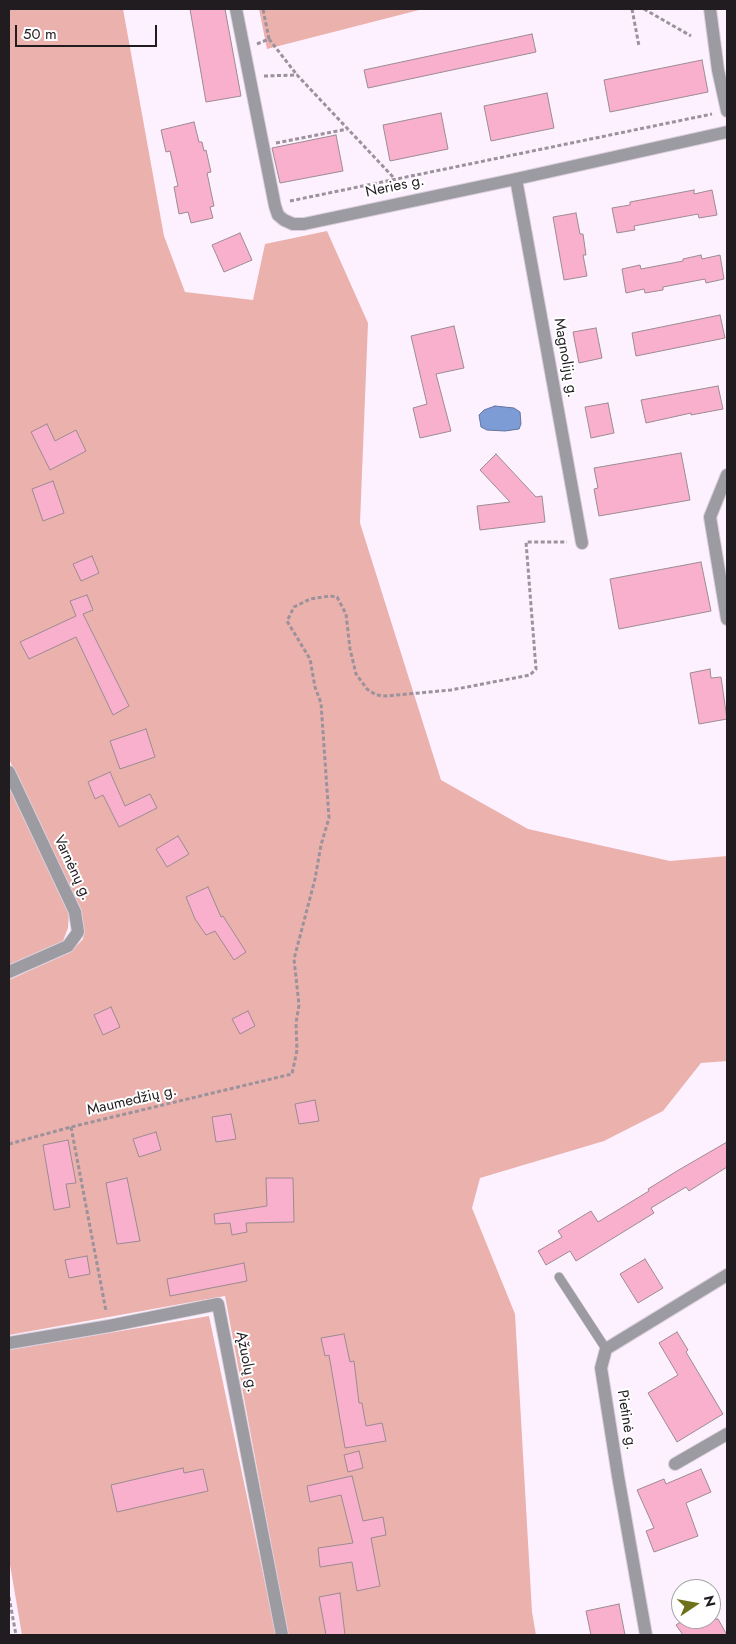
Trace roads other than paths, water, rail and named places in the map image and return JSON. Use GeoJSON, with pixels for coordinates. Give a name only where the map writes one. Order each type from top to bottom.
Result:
{"type":"FeatureCollection","features":[{"type":"Feature","properties":{"kind":"street","name":"Neries g."},"geometry":{"type":"LineString","coordinates":[[236,9],[274,204],[278,215],[293,224],[304,224],[727,132]]}},
{"type":"Feature","properties":{"kind":"street"},"geometry":{"type":"LineString","coordinates":[[710,9],[723,112]]}},
{"type":"Feature","properties":{"kind":"street","name":"Magnolijų g."},"geometry":{"type":"LineString","coordinates":[[516,179],[582,543]]}},
{"type":"Feature","properties":{"kind":"street"},"geometry":{"type":"LineString","coordinates":[[727,475],[710,516],[727,619]]}},
{"type":"Feature","properties":{"kind":"street","name":"Varnėnų g."},"geometry":{"type":"LineString","coordinates":[[9,772],[75,912],[78,932],[68,946],[9,972]]}},
{"type":"Feature","properties":{"kind":"street"},"geometry":{"type":"LineString","coordinates":[[606,1349],[727,1275]]}},
{"type":"Feature","properties":{"kind":"street","name":"Ąžuolų g."},"geometry":{"type":"LineString","coordinates":[[9,1343],[109,1326],[218,1304],[282,1635]]}},
{"type":"Feature","properties":{"kind":"street","name":"Pietinė g."},"geometry":{"type":"LineString","coordinates":[[606,1349],[601,1368],[646,1635]]}},
{"type":"Feature","properties":{"kind":"street"},"geometry":{"type":"LineString","coordinates":[[675,1464],[727,1434]]}},
{"type":"Feature","properties":{"kind":"lane"},"geometry":{"type":"LineString","coordinates":[[559,1277],[606,1349]]}},
{"type":"Feature","properties":{"kind":"water"},"geometry":{"type":"Polygon","coordinates":[[[495,406],[514,408],[520,412],[521,424],[519,429],[505,431],[487,430],[481,427],[479,415],[484,410],[495,406]]]}}]}
